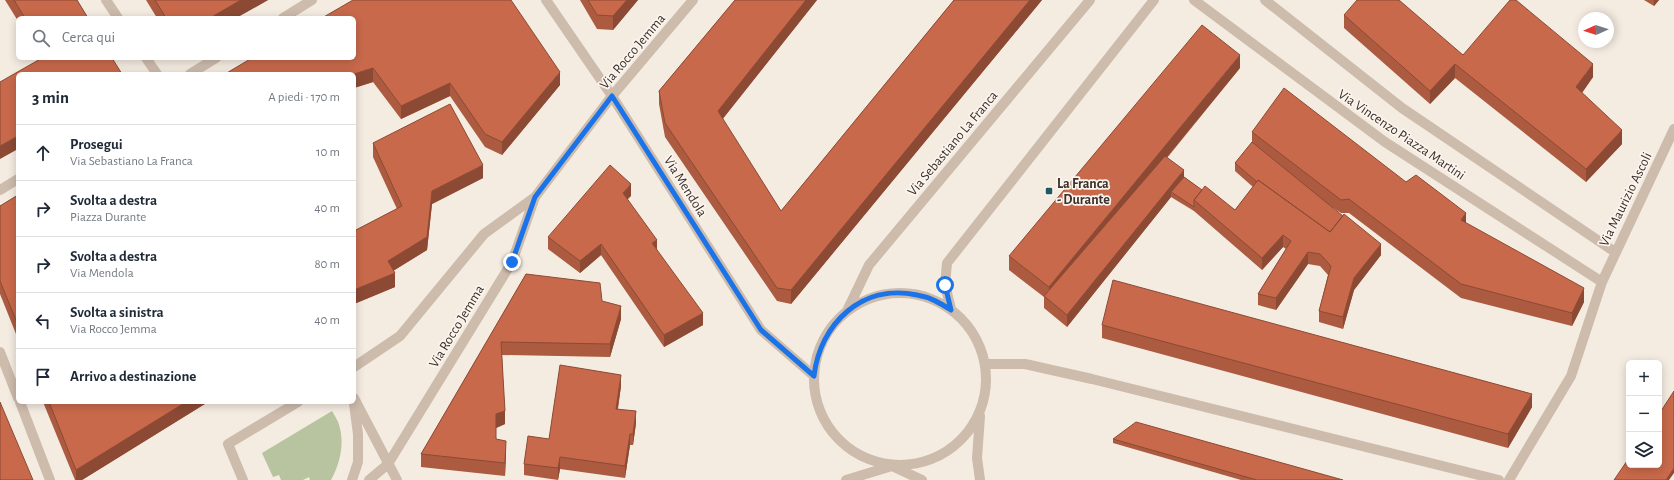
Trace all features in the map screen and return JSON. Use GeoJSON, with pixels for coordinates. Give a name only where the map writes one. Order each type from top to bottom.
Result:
{"type":"FeatureCollection","features":[{"type":"Feature","properties":{"kind":"street"},"geometry":{"type":"LineString","coordinates":[[106,0],[117,16]]}},
{"type":"Feature","properties":{"kind":"street"},"geometry":{"type":"LineString","coordinates":[[285,16],[312,0]]}},
{"type":"Feature","properties":{"kind":"street","name":"Via Mendola"},"geometry":{"type":"LineString","coordinates":[[546,0],[612,96],[761,330],[814,376]]}},
{"type":"Feature","properties":{"kind":"street","name":"Via Rocco Jemma"},"geometry":{"type":"LineString","coordinates":[[356,366],[400,336],[484,234],[535,197],[612,96],[693,0]]}},
{"type":"Feature","properties":{"kind":"street","name":"Via Sebastiano La Franca"},"geometry":{"type":"LineString","coordinates":[[847,311],[869,265],[1090,0]]}},
{"type":"Feature","properties":{"kind":"street"},"geometry":{"type":"LineString","coordinates":[[951,310],[945,285],[947,264],[1154,0]]}},
{"type":"Feature","properties":{"kind":"street","name":"Via Vincenzo Piazza Martini"},"geometry":{"type":"LineString","coordinates":[[1194,0],[1384,142],[1602,282]]}},
{"type":"Feature","properties":{"kind":"street","name":"Via Vincenzo Piazza Martini"},"geometry":{"type":"LineString","coordinates":[[1266,0],[1402,108],[1615,252]]}},
{"type":"Feature","properties":{"kind":"street"},"geometry":{"type":"LineString","coordinates":[[147,60],[156,72]]}},
{"type":"Feature","properties":{"kind":"street"},"geometry":{"type":"LineString","coordinates":[[193,72],[213,60]]}},
{"type":"Feature","properties":{"kind":"street","name":"Via Maurizio Ascoli"},"geometry":{"type":"LineString","coordinates":[[1509,480],[1571,376],[1602,282],[1674,129]]}},
{"type":"Feature","properties":{"kind":"street"},"geometry":{"type":"LineString","coordinates":[[0,190],[16,180]]}},
{"type":"Feature","properties":{"kind":"street","name":"Via Rocco Jemma"},"geometry":{"type":"LineString","coordinates":[[369,480],[388,464],[512,262],[535,197]]}},
{"type":"Feature","properties":{"kind":"street"},"geometry":{"type":"LineString","coordinates":[[922,480],[892,466],[861,456],[847,447],[835,436],[826,423],[819,408],[815,393],[814,376],[816,361],[827,333],[836,321],[847,311],[862,301],[880,295],[898,293],[917,295],[935,300],[963,320],[973,333],[985,364],[985,394],[981,408],[977,458],[980,480]]}},
{"type":"Feature","properties":{"kind":"street"},"geometry":{"type":"LineString","coordinates":[[0,352],[16,393]]}},
{"type":"Feature","properties":{"kind":"street"},"geometry":{"type":"LineString","coordinates":[[985,364],[1025,364],[1500,480]]}},
{"type":"Feature","properties":{"kind":"street"},"geometry":{"type":"LineString","coordinates":[[356,402],[397,480]]}},
{"type":"Feature","properties":{"kind":"street"},"geometry":{"type":"LineString","coordinates":[[21,404],[50,480]]}},
{"type":"Feature","properties":{"kind":"street"},"geometry":{"type":"LineString","coordinates":[[243,480],[228,444],[295,404]]}},
{"type":"Feature","properties":{"kind":"street"},"geometry":{"type":"LineString","coordinates":[[352,480],[358,462],[358,434],[354,404]]}},
{"type":"Feature","properties":{"kind":"street"},"geometry":{"type":"LineString","coordinates":[[846,480],[892,466],[920,463],[934,459],[957,444],[967,433],[981,408]]}},
{"type":"Feature","properties":{"kind":"green space"},"geometry":{"type":"Polygon","coordinates":[[[332,411],[337,419],[342,439],[341,453],[331,480],[310,480],[309,477],[303,480],[281,480],[279,475],[273,477],[262,453],[332,411]]]}},
{"type":"Feature","properties":{"kind":"building"},"geometry":{"type":"Polygon","coordinates":[[[14,0],[77,0],[87,16],[24,16],[14,0]]]}},
{"type":"Feature","properties":{"kind":"building"},"geometry":{"type":"Polygon","coordinates":[[[155,0],[241,0],[213,16],[165,16],[155,0]]]}},
{"type":"Feature","properties":{"kind":"building"},"geometry":{"type":"Polygon","coordinates":[[[353,0],[511,0],[560,72],[502,142],[485,134],[450,83],[401,106],[373,68],[356,73],[356,72],[228,72],[249,60],[356,60],[356,16],[325,16],[353,0]]]}},
{"type":"Feature","properties":{"kind":"building"},"geometry":{"type":"Polygon","coordinates":[[[588,0],[627,0],[613,16],[597,15],[588,0]]]}},
{"type":"Feature","properties":{"kind":"building"},"geometry":{"type":"Polygon","coordinates":[[[735,0],[806,0],[718,111],[781,211],[954,0],[1030,0],[791,290],[777,288],[665,123],[659,91],[735,0]]]}},
{"type":"Feature","properties":{"kind":"building"},"geometry":{"type":"Polygon","coordinates":[[[1357,0],[1399,0],[1463,55],[1510,0],[1516,0],[1593,64],[1576,87],[1622,130],[1586,169],[1455,64],[1430,91],[1344,15],[1357,0]]]}},
{"type":"Feature","properties":{"kind":"building"},"geometry":{"type":"Polygon","coordinates":[[[1202,25],[1240,55],[1049,287],[1009,256],[1202,25]]]}},
{"type":"Feature","properties":{"kind":"building"},"geometry":{"type":"Polygon","coordinates":[[[38,60],[113,60],[121,72],[18,72],[38,60]]]}},
{"type":"Feature","properties":{"kind":"building"},"geometry":{"type":"Polygon","coordinates":[[[16,73],[16,137],[0,146],[0,82],[16,73]]]}},
{"type":"Feature","properties":{"kind":"building"},"geometry":{"type":"Polygon","coordinates":[[[1284,88],[1406,182],[1416,175],[1466,213],[1461,220],[1584,288],[1572,313],[1461,284],[1349,199],[1341,200],[1252,132],[1284,88]]]}},
{"type":"Feature","properties":{"kind":"building"},"geometry":{"type":"Polygon","coordinates":[[[450,104],[483,165],[432,191],[427,237],[388,261],[395,273],[356,289],[356,230],[402,206],[373,143],[450,104]]]}},
{"type":"Feature","properties":{"kind":"building"},"geometry":{"type":"Polygon","coordinates":[[[1252,142],[1343,216],[1330,232],[1258,180],[1257,182],[1235,163],[1252,142]]]}},
{"type":"Feature","properties":{"kind":"building"},"geometry":{"type":"Polygon","coordinates":[[[1165,156],[1184,170],[1067,315],[1044,296],[1165,156]]]}},
{"type":"Feature","properties":{"kind":"building"},"geometry":{"type":"Polygon","coordinates":[[[610,165],[631,184],[623,193],[657,240],[652,243],[703,313],[664,335],[601,244],[580,261],[548,237],[610,165]]]}},
{"type":"Feature","properties":{"kind":"building"},"geometry":{"type":"Polygon","coordinates":[[[1184,177],[1202,190],[1194,200],[1194,207],[1171,192],[1184,177]]]}},
{"type":"Feature","properties":{"kind":"building"},"geometry":{"type":"Polygon","coordinates":[[[1258,180],[1330,232],[1344,214],[1381,244],[1354,278],[1343,317],[1319,311],[1331,266],[1320,254],[1308,252],[1276,298],[1258,294],[1291,241],[1283,235],[1262,258],[1194,200],[1205,186],[1235,210],[1258,180]]]}},
{"type":"Feature","properties":{"kind":"building"},"geometry":{"type":"Polygon","coordinates":[[[16,196],[16,320],[0,281],[0,206],[16,196]]]}},
{"type":"Feature","properties":{"kind":"building"},"geometry":{"type":"Polygon","coordinates":[[[526,274],[600,283],[602,301],[621,306],[610,344],[501,342],[505,411],[496,414],[496,439],[506,441],[505,463],[421,454],[526,274]]]}},
{"type":"Feature","properties":{"kind":"building"},"geometry":{"type":"Polygon","coordinates":[[[1113,280],[1532,394],[1508,434],[1102,325],[1113,280]]]}},
{"type":"Feature","properties":{"kind":"building"},"geometry":{"type":"Polygon","coordinates":[[[560,365],[621,375],[616,409],[636,411],[633,434],[630,434],[625,466],[560,457],[558,468],[524,464],[528,436],[549,439],[560,365]]]}},
{"type":"Feature","properties":{"kind":"building"},"geometry":{"type":"Polygon","coordinates":[[[1674,391],[1674,468],[1666,480],[1614,480],[1626,462],[1626,468],[1662,468],[1662,409],[1674,391]]]}},
{"type":"Feature","properties":{"kind":"building"},"geometry":{"type":"Polygon","coordinates":[[[0,402],[33,480],[0,480],[0,402]]]}},
{"type":"Feature","properties":{"kind":"building"},"geometry":{"type":"Polygon","coordinates":[[[50,404],[183,404],[76,470],[50,404]]]}},
{"type":"Feature","properties":{"kind":"building"},"geometry":{"type":"Polygon","coordinates":[[[1136,422],[1343,480],[1257,480],[1113,439],[1136,422]]]}},
{"type":"Feature","properties":{"kind":"place","name":"La Franca - Durante"},"geometry":{"type":"Point","coordinates":[1049,191]}},
{"type":"Feature","properties":{"kind":"route"},"geometry":{"type":"LineString","coordinates":[[512,262],[535,197],[612,96],[761,330],[814,376],[820,347],[827,333],[836,321],[847,311],[862,301],[880,295],[898,293],[917,295],[935,300],[951,310],[945,285]]}}]}
